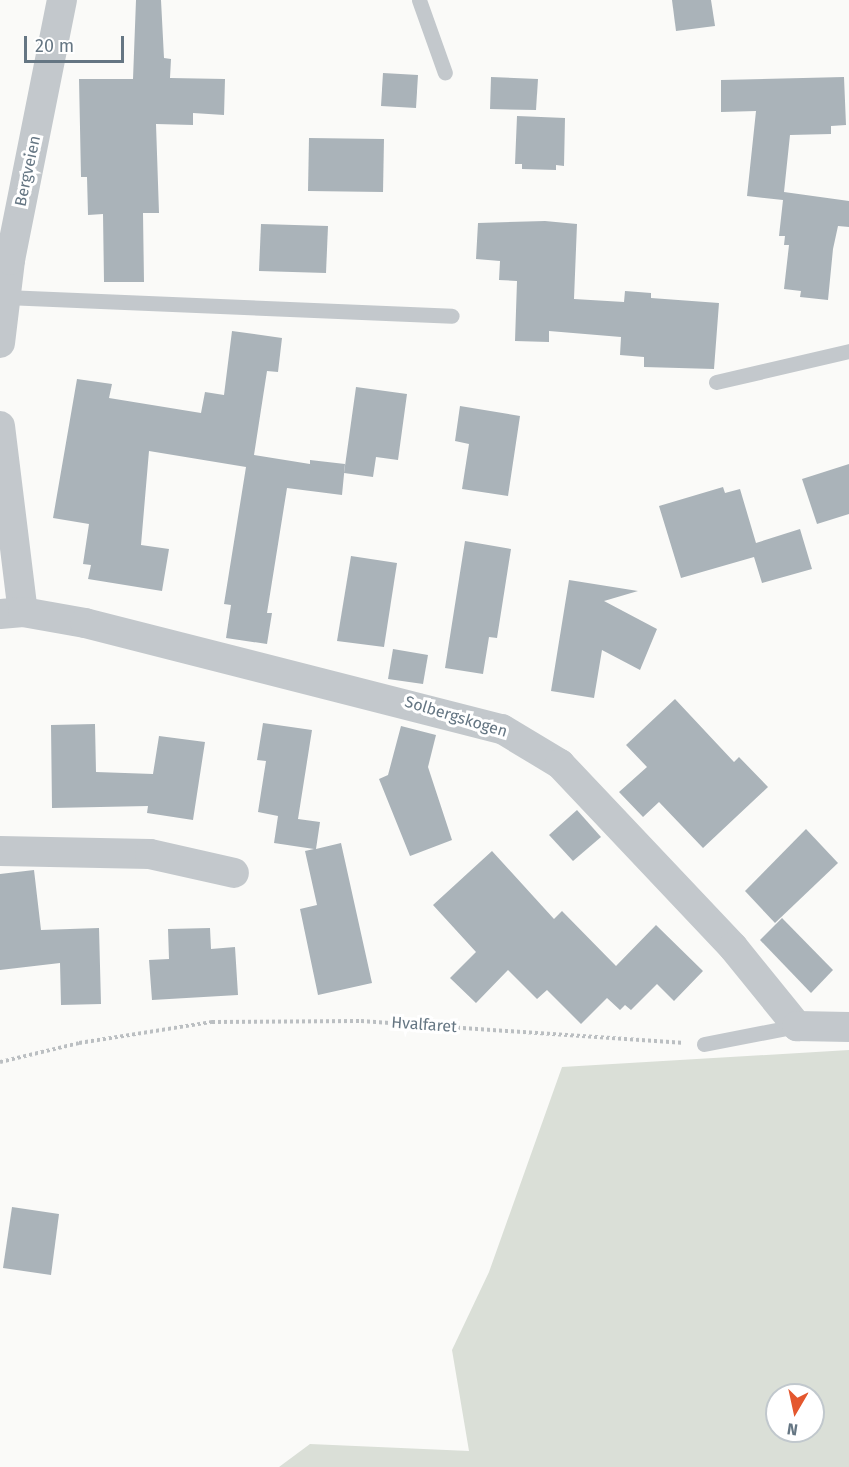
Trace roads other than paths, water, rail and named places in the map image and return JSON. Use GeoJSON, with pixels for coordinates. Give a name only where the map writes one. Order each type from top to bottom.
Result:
{"type":"FeatureCollection","features":[{"type":"Feature","properties":{"kind":"street","name":"Bergveien"},"geometry":{"type":"LineString","coordinates":[[0,343],[5,297],[62,0]]}},
{"type":"Feature","properties":{"kind":"street"},"geometry":{"type":"LineString","coordinates":[[0,426],[11,613]]}},
{"type":"Feature","properties":{"kind":"street","name":"Solbergskogen"},"geometry":{"type":"LineString","coordinates":[[11,613],[85,623],[446,712],[526,741],[581,785],[733,947],[797,1026]]}},
{"type":"Feature","properties":{"kind":"street"},"geometry":{"type":"LineString","coordinates":[[0,851],[150,854],[234,873]]}},
{"type":"Feature","properties":{"kind":"street"},"geometry":{"type":"LineString","coordinates":[[797,1026],[849,1027]]}},
{"type":"Feature","properties":{"kind":"lane"},"geometry":{"type":"LineString","coordinates":[[419,0],[445,73]]}},
{"type":"Feature","properties":{"kind":"lane"},"geometry":{"type":"LineString","coordinates":[[5,297],[452,316]]}},
{"type":"Feature","properties":{"kind":"lane"},"geometry":{"type":"LineString","coordinates":[[716,382],[849,351]]}},
{"type":"Feature","properties":{"kind":"lane"},"geometry":{"type":"LineString","coordinates":[[704,1044],[797,1026]]}}]}
